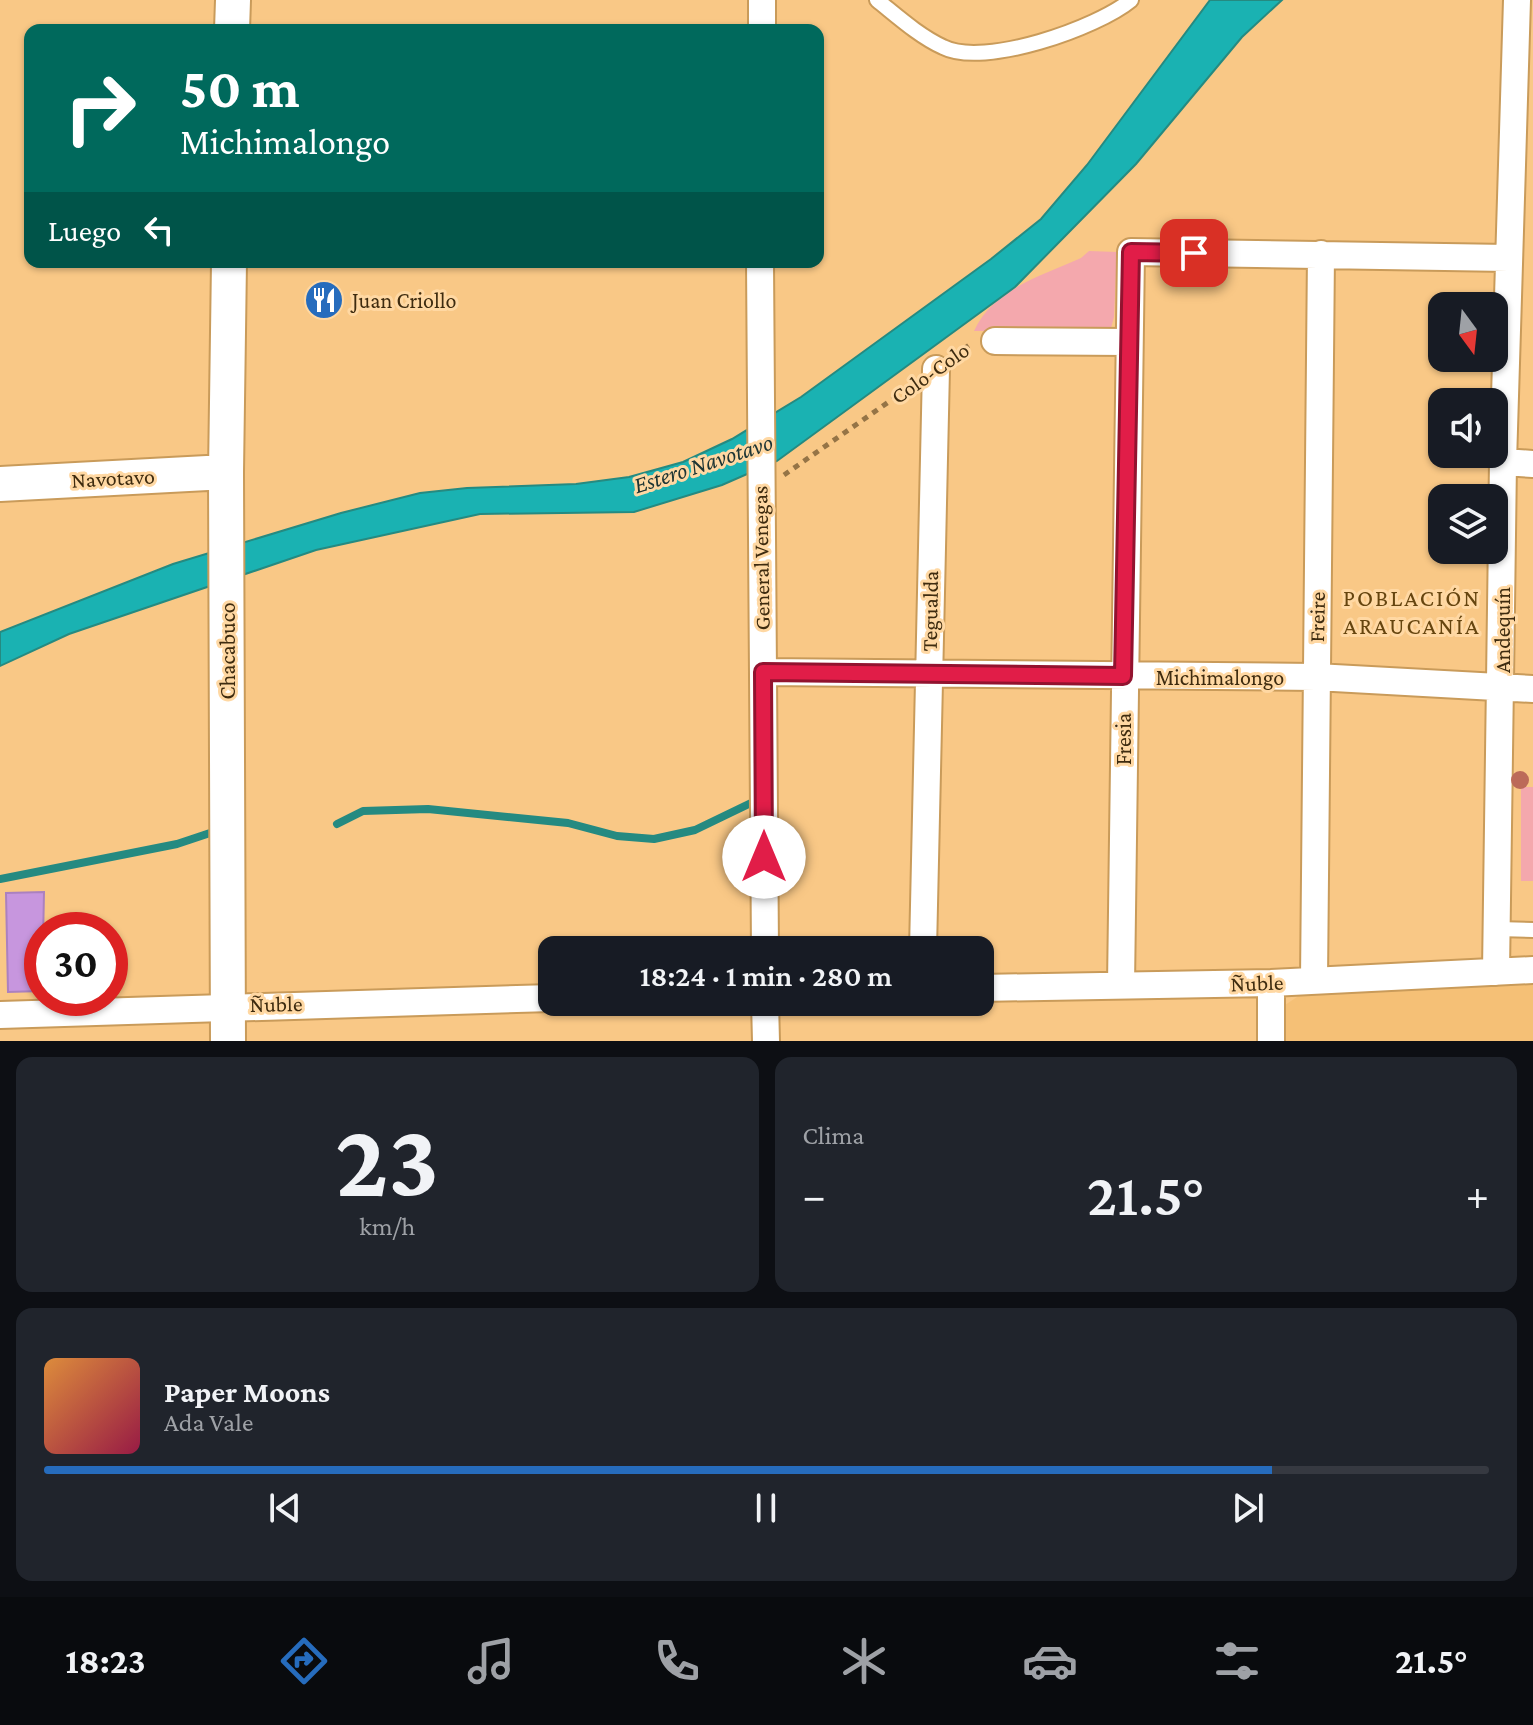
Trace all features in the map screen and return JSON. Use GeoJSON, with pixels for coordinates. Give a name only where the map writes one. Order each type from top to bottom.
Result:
{"type":"FeatureCollection","features":[{"type":"Feature","properties":{"kind":"street"},"geometry":{"type":"LineString","coordinates":[[232,24],[233,0]]}},
{"type":"Feature","properties":{"kind":"street"},"geometry":{"type":"LineString","coordinates":[[762,0],[762,24]]}},
{"type":"Feature","properties":{"kind":"street","name":"Andequín"},"geometry":{"type":"LineString","coordinates":[[1508,388],[1516,268],[1517,0]]}},
{"type":"Feature","properties":{"kind":"street","name":"Fresia"},"geometry":{"type":"LineString","coordinates":[[1121,985],[1131,252],[1321,254]]}},
{"type":"Feature","properties":{"kind":"street"},"geometry":{"type":"LineString","coordinates":[[1321,254],[1516,268]]}},
{"type":"Feature","properties":{"kind":"street","name":"Freire"},"geometry":{"type":"LineString","coordinates":[[1314,980],[1321,254]]}},
{"type":"Feature","properties":{"kind":"street","name":"Chacabuco"},"geometry":{"type":"LineString","coordinates":[[228,1041],[226,472],[229,268]]}},
{"type":"Feature","properties":{"kind":"street","name":"General Venegas"},"geometry":{"type":"LineString","coordinates":[[760,268],[765,936]]}},
{"type":"Feature","properties":{"kind":"street","name":"Colo-Colo"},"geometry":{"type":"LineString","coordinates":[[995,341],[1128,342]]}},
{"type":"Feature","properties":{"kind":"street","name":"Tegualda"},"geometry":{"type":"LineString","coordinates":[[923,936],[936,369]]}},
{"type":"Feature","properties":{"kind":"street"},"geometry":{"type":"LineString","coordinates":[[1508,462],[1533,464]]}},
{"type":"Feature","properties":{"kind":"street","name":"Andequín"},"geometry":{"type":"LineString","coordinates":[[1496,972],[1503,468]]}},
{"type":"Feature","properties":{"kind":"street","name":"Navotavo"},"geometry":{"type":"LineString","coordinates":[[0,484],[226,472]]}},
{"type":"Feature","properties":{"kind":"street","name":"Michimalongo"},"geometry":{"type":"LineString","coordinates":[[763,672],[1316,677],[1533,689]]}},
{"type":"Feature","properties":{"kind":"street","name":"Ñuble"},"geometry":{"type":"LineString","coordinates":[[994,988],[1271,983],[1533,970]]}},
{"type":"Feature","properties":{"kind":"street"},"geometry":{"type":"LineString","coordinates":[[1271,983],[1271,1041]]}},
{"type":"Feature","properties":{"kind":"street","name":"Ñuble"},"geometry":{"type":"LineString","coordinates":[[0,1015],[538,998]]}},
{"type":"Feature","properties":{"kind":"street"},"geometry":{"type":"LineString","coordinates":[[765,1016],[766,1041]]}},
{"type":"Feature","properties":{"kind":"lane"},"geometry":{"type":"LineString","coordinates":[[877,0],[945,49],[1000,52],[1051,40],[1131,0]]}},
{"type":"Feature","properties":{"kind":"lane"},"geometry":{"type":"LineString","coordinates":[[1497,929],[1533,930]]}},
{"type":"Feature","properties":{"kind":"path","name":"Colo-Colo"},"geometry":{"type":"LineString","coordinates":[[760,492],[975,341],[995,341]]}},
{"type":"Feature","properties":{"kind":"shaded area"},"geometry":{"type":"Polygon","coordinates":[[[1089,251],[1117,252],[1111,328],[1103,331],[974,331],[993,304],[1006,294],[1081,258],[1089,251]]]}},
{"type":"Feature","properties":{"kind":"shaded area"},"geometry":{"type":"Polygon","coordinates":[[[1521,787],[1533,787],[1533,881],[1521,881],[1521,787]]]}},
{"type":"Feature","properties":{"kind":"shaded area"},"geometry":{"type":"Polygon","coordinates":[[[1533,984],[1533,1041],[1284,1041],[1285,1005],[1300,995],[1533,984]]]}},
{"type":"Feature","properties":{"kind":"water","name":"Estero Navotavo"},"geometry":{"type":"Polygon","coordinates":[[[1210,0],[1282,0],[1242,37],[1136,164],[1015,287],[777,461],[722,485],[634,512],[480,514],[316,550],[69,634],[0,666],[0,632],[173,564],[341,513],[420,493],[576,484],[629,477],[683,462],[732,439],[801,397],[1041,219],[1087,165],[1210,0]]]}},
{"type":"Feature","properties":{"kind":"building"},"geometry":{"type":"Polygon","coordinates":[[[44,892],[44,912],[24,912],[24,992],[8,992],[6,893],[44,892]]]}},
{"type":"Feature","properties":{"kind":"waterway"},"geometry":{"type":"LineString","coordinates":[[337,824],[363,811],[428,809],[568,823],[617,836],[654,839],[695,830],[753,802]]}},
{"type":"Feature","properties":{"kind":"waterway"},"geometry":{"type":"LineString","coordinates":[[0,879],[177,844],[213,832]]}},
{"type":"Feature","properties":{"kind":"place","name":"Juan Criollo"},"geometry":{"type":"Point","coordinates":[324,300]}},
{"type":"Feature","properties":{"kind":"district","name":"POBLACIÓN ARAUCANÍA"},"geometry":{"type":"Point","coordinates":[1412,611]}},
{"type":"Feature","properties":{"kind":"route"},"geometry":{"type":"LineString","coordinates":[[764,857],[763,672],[1123,676],[1131,252],[1194,253]]}}]}
